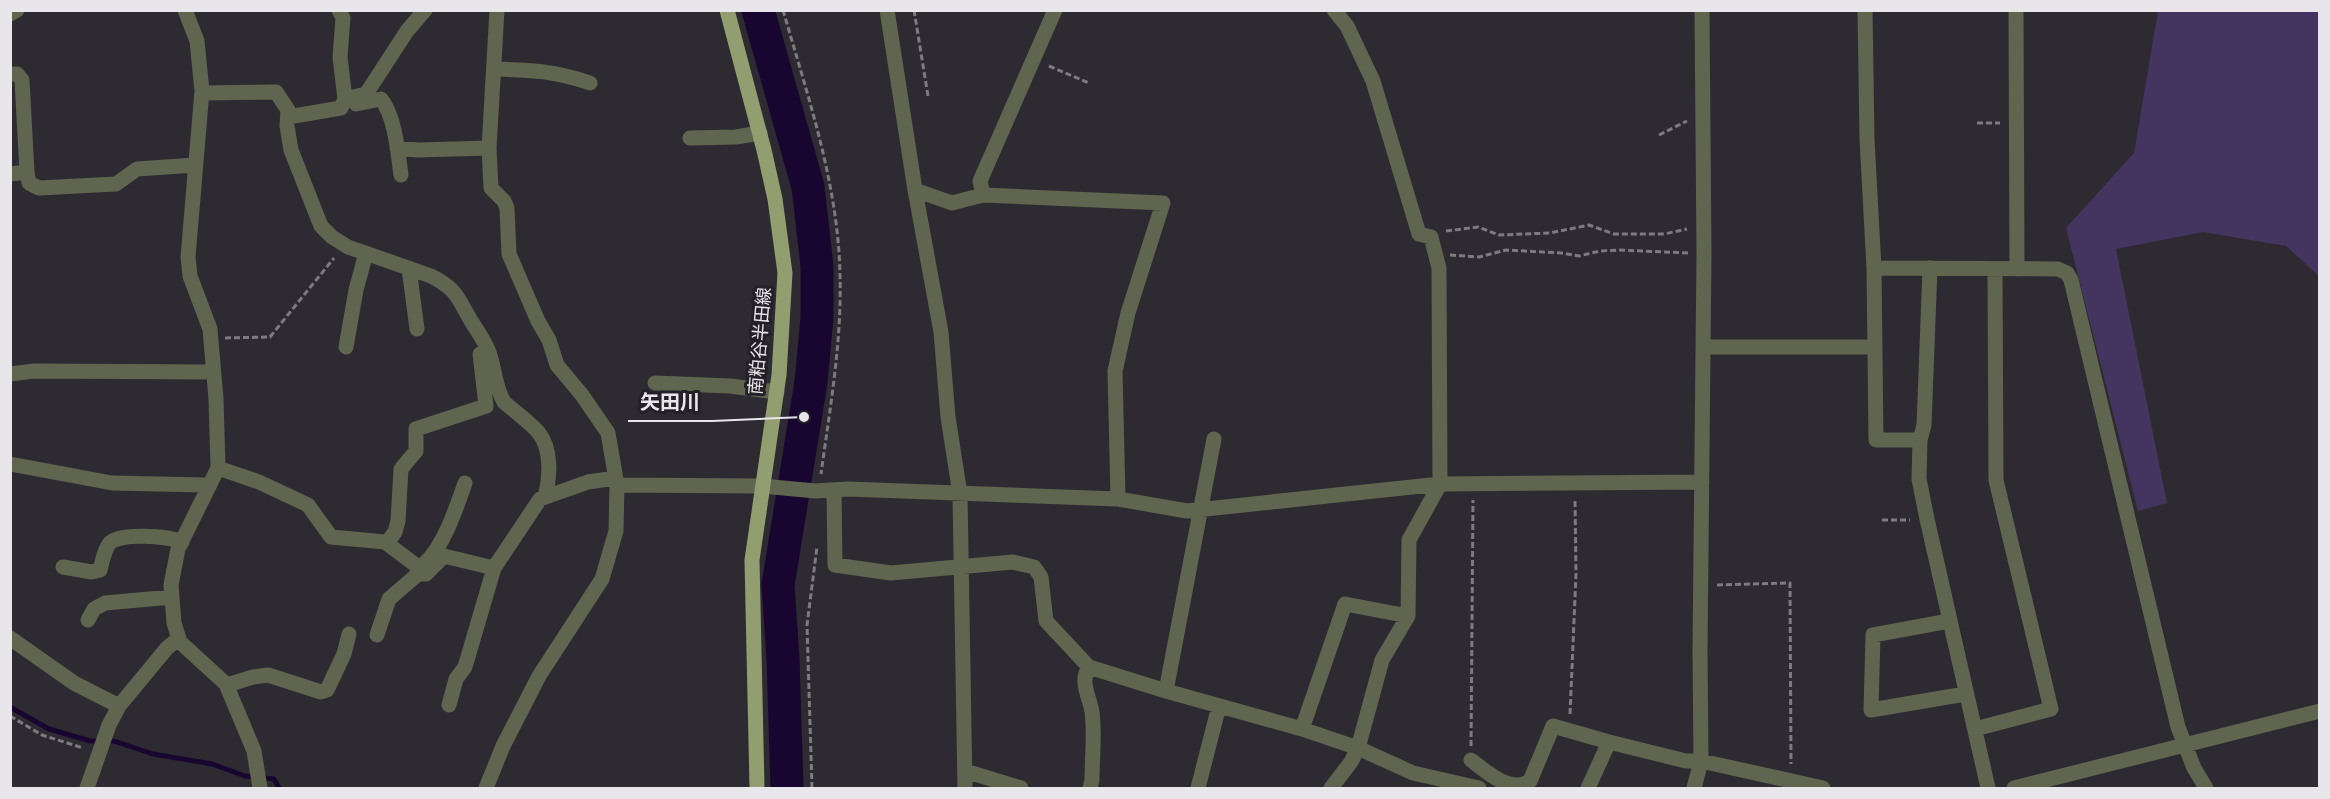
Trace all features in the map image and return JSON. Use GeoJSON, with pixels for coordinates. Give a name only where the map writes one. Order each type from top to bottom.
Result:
{"type":"FeatureCollection","features":[{"type":"Feature","properties":{"kind":"main road","name":"南粕谷半田線"},"geometry":{"type":"LineString","coordinates":[[727,10],[775,199],[785,273],[777,392],[765,487],[752,560],[757,789]]}},
{"type":"Feature","properties":{"kind":"street"},"geometry":{"type":"LineString","coordinates":[[10,14],[17,10]]}},
{"type":"Feature","properties":{"kind":"street"},"geometry":{"type":"LineString","coordinates":[[185,10],[196,41],[202,93],[188,257],[190,276],[210,329],[218,468],[178,549],[171,585],[174,623],[180,642],[227,686],[254,751],[258,788]]}},
{"type":"Feature","properties":{"kind":"street"},"geometry":{"type":"LineString","coordinates":[[339,10],[343,18],[340,57],[344,103]]}},
{"type":"Feature","properties":{"kind":"street"},"geometry":{"type":"LineString","coordinates":[[344,103],[366,94],[407,31],[425,10]]}},
{"type":"Feature","properties":{"kind":"street"},"geometry":{"type":"LineString","coordinates":[[486,789],[503,746],[539,676],[602,579],[616,531],[616,481],[608,433],[582,395],[557,366],[549,340],[538,321],[509,254],[507,208],[504,201],[491,188],[489,148],[498,10]]}},
{"type":"Feature","properties":{"kind":"street"},"geometry":{"type":"LineString","coordinates":[[887,10],[915,190],[941,332],[948,417],[960,494],[965,789]]}},
{"type":"Feature","properties":{"kind":"street"},"geometry":{"type":"LineString","coordinates":[[983,195],[980,181],[1055,10]]}},
{"type":"Feature","properties":{"kind":"street"},"geometry":{"type":"LineString","coordinates":[[1331,789],[1351,762],[1358,748],[1382,660],[1408,616],[1409,540],[1440,484],[1439,268],[1437,256],[1431,237],[1419,234],[1373,81],[1347,26],[1334,10]]}},
{"type":"Feature","properties":{"kind":"street"},"geometry":{"type":"LineString","coordinates":[[1694,789],[1701,761],[1704,347],[1702,10]]}},
{"type":"Feature","properties":{"kind":"street"},"geometry":{"type":"LineString","coordinates":[[1865,10],[1867,140],[1874,268],[1876,440],[1920,440]]}},
{"type":"Feature","properties":{"kind":"street"},"geometry":{"type":"LineString","coordinates":[[2016,10],[2016,269]]}},
{"type":"Feature","properties":{"kind":"street"},"geometry":{"type":"LineString","coordinates":[[495,69],[561,73],[590,83]]}},
{"type":"Feature","properties":{"kind":"street"},"geometry":{"type":"LineString","coordinates":[[10,74],[17,74],[22,80],[28,183],[39,188],[116,184],[137,169],[195,165]]}},
{"type":"Feature","properties":{"kind":"street"},"geometry":{"type":"LineString","coordinates":[[202,93],[276,92],[288,110],[291,150],[321,226],[343,244],[441,281],[455,293],[464,305],[489,352],[500,395],[504,402],[538,432],[544,442],[549,477],[545,497]]}},
{"type":"Feature","properties":{"kind":"street"},"geometry":{"type":"LineString","coordinates":[[288,117],[344,103],[381,99],[387,106],[401,175]]}},
{"type":"Feature","properties":{"kind":"street"},"geometry":{"type":"LineString","coordinates":[[690,138],[736,137],[760,133]]}},
{"type":"Feature","properties":{"kind":"street"},"geometry":{"type":"LineString","coordinates":[[397,148],[418,150],[489,148]]}},
{"type":"Feature","properties":{"kind":"street"},"geometry":{"type":"LineString","coordinates":[[10,174],[27,172]]}},
{"type":"Feature","properties":{"kind":"street"},"geometry":{"type":"LineString","coordinates":[[915,190],[952,203],[983,195],[1163,203],[1128,313],[1114,371],[1118,499]]}},
{"type":"Feature","properties":{"kind":"street"},"geometry":{"type":"LineString","coordinates":[[346,347],[356,290],[366,253]]}},
{"type":"Feature","properties":{"kind":"street"},"geometry":{"type":"LineString","coordinates":[[409,268],[417,329]]}},
{"type":"Feature","properties":{"kind":"street"},"geometry":{"type":"LineString","coordinates":[[1874,268],[2058,269],[2067,273],[2071,280],[2175,716],[2194,768],[2206,789]]}},
{"type":"Feature","properties":{"kind":"street"},"geometry":{"type":"LineString","coordinates":[[1930,268],[1924,425],[1920,440],[1919,478],[1965,694],[1988,789]]}},
{"type":"Feature","properties":{"kind":"street"},"geometry":{"type":"LineString","coordinates":[[1975,729],[2051,709],[1996,480],[1995,269]]}},
{"type":"Feature","properties":{"kind":"street"},"geometry":{"type":"LineString","coordinates":[[387,543],[395,532],[398,521],[401,469],[416,451],[416,429],[486,406],[483,365],[475,335],[476,327]]}},
{"type":"Feature","properties":{"kind":"street"},"geometry":{"type":"LineString","coordinates":[[1704,347],[1875,347]]}},
{"type":"Feature","properties":{"kind":"street"},"geometry":{"type":"LineString","coordinates":[[10,374],[34,371],[213,372]]}},
{"type":"Feature","properties":{"kind":"street"},"geometry":{"type":"LineString","coordinates":[[655,383],[730,386],[777,392]]}},
{"type":"Feature","properties":{"kind":"street"},"geometry":{"type":"LineString","coordinates":[[1166,691],[1214,439]]}},
{"type":"Feature","properties":{"kind":"street"},"geometry":{"type":"LineString","coordinates":[[10,464],[112,483],[205,485],[209,487]]}},
{"type":"Feature","properties":{"kind":"street"},"geometry":{"type":"LineString","coordinates":[[218,468],[259,482],[308,506],[331,537],[387,543],[417,570],[426,574],[444,556],[494,568]]}},
{"type":"Feature","properties":{"kind":"street"},"geometry":{"type":"LineString","coordinates":[[449,705],[456,679],[465,667],[494,568],[540,499],[588,482],[616,481],[823,491],[1118,499],[1187,511],[1440,484],[1702,482]]}},
{"type":"Feature","properties":{"kind":"street"},"geometry":{"type":"LineString","coordinates":[[377,635],[389,598],[434,553],[458,504],[465,483]]}},
{"type":"Feature","properties":{"kind":"street"},"geometry":{"type":"LineString","coordinates":[[823,491],[835,565],[891,573],[1013,562],[1034,567],[1041,577],[1046,621],[1089,667],[1302,729],[1358,748],[1413,773],[1479,789]]}},
{"type":"Feature","properties":{"kind":"street"},"geometry":{"type":"LineString","coordinates":[[63,567],[92,572],[100,570],[109,544],[114,539],[154,535],[182,542]]}},
{"type":"Feature","properties":{"kind":"street"},"geometry":{"type":"LineString","coordinates":[[88,620],[94,609],[105,603],[172,597]]}},
{"type":"Feature","properties":{"kind":"street"},"geometry":{"type":"LineString","coordinates":[[1302,729],[1345,604],[1408,616]]}},
{"type":"Feature","properties":{"kind":"street"},"geometry":{"type":"LineString","coordinates":[[1949,621],[1873,635],[1870,710],[1965,694]]}},
{"type":"Feature","properties":{"kind":"street"},"geometry":{"type":"LineString","coordinates":[[227,686],[253,677],[268,675],[321,692],[327,690],[341,662],[349,634]]}},
{"type":"Feature","properties":{"kind":"street"},"geometry":{"type":"LineString","coordinates":[[10,638],[74,683],[119,706]]}},
{"type":"Feature","properties":{"kind":"street"},"geometry":{"type":"LineString","coordinates":[[87,789],[109,725],[119,706],[167,648],[179,638]]}},
{"type":"Feature","properties":{"kind":"street"},"geometry":{"type":"LineString","coordinates":[[1089,667],[1085,673],[1087,700],[1092,711],[1090,789]]}},
{"type":"Feature","properties":{"kind":"street"},"geometry":{"type":"LineString","coordinates":[[1198,789],[1219,706]]}},
{"type":"Feature","properties":{"kind":"street"},"geometry":{"type":"LineString","coordinates":[[2014,789],[2319,711]]}},
{"type":"Feature","properties":{"kind":"street"},"geometry":{"type":"LineString","coordinates":[[1471,760],[1494,777],[1514,785],[1523,785],[1530,781],[1553,726],[1686,761],[1701,761],[1823,789]]}},
{"type":"Feature","properties":{"kind":"street"},"geometry":{"type":"LineString","coordinates":[[1588,789],[1609,742]]}},
{"type":"Feature","properties":{"kind":"street"},"geometry":{"type":"LineString","coordinates":[[965,771],[1021,789]]}},
{"type":"Feature","properties":{"kind":"path"},"geometry":{"type":"LineString","coordinates":[[783,10],[820,139],[838,235],[839,340],[823,491]]}},
{"type":"Feature","properties":{"kind":"path"},"geometry":{"type":"LineString","coordinates":[[914,10],[928,96]]}},
{"type":"Feature","properties":{"kind":"path"},"geometry":{"type":"LineString","coordinates":[[1034,59],[1089,83]]}},
{"type":"Feature","properties":{"kind":"path"},"geometry":{"type":"LineString","coordinates":[[1659,135],[1698,116],[1704,116]]}},
{"type":"Feature","properties":{"kind":"path"},"geometry":{"type":"LineString","coordinates":[[1977,123],[2016,123]]}},
{"type":"Feature","properties":{"kind":"path"},"geometry":{"type":"LineString","coordinates":[[1431,237],[1441,232],[1478,227],[1499,235],[1550,232],[1589,225],[1604,232],[1624,234],[1664,234],[1704,227]]}},
{"type":"Feature","properties":{"kind":"path"},"geometry":{"type":"LineString","coordinates":[[210,338],[270,337],[333,260],[343,244]]}},
{"type":"Feature","properties":{"kind":"path"},"geometry":{"type":"LineString","coordinates":[[1437,256],[1479,257],[1506,250],[1579,256],[1600,251],[1619,250],[1704,254]]}},
{"type":"Feature","properties":{"kind":"path"},"geometry":{"type":"LineString","coordinates":[[1569,731],[1576,574],[1575,483]]}},
{"type":"Feature","properties":{"kind":"path"},"geometry":{"type":"LineString","coordinates":[[1471,760],[1473,484]]}},
{"type":"Feature","properties":{"kind":"path"},"geometry":{"type":"LineString","coordinates":[[1882,520],[1927,519]]}},
{"type":"Feature","properties":{"kind":"path"},"geometry":{"type":"LineString","coordinates":[[812,789],[807,617],[817,542]]}},
{"type":"Feature","properties":{"kind":"path"},"geometry":{"type":"LineString","coordinates":[[1701,585],[1790,583],[1790,781]]}},
{"type":"Feature","properties":{"kind":"path"},"geometry":{"type":"LineString","coordinates":[[10,716],[42,735],[99,753]]}},
{"type":"Feature","properties":{"kind":"shaded area"},"geometry":{"type":"Polygon","coordinates":[[[2158,11],[2319,11],[2320,277],[2286,246],[2203,232],[2116,249],[2167,503],[2138,511],[2066,228],[2134,153],[2158,11]]]}},
{"type":"Feature","properties":{"kind":"waterway"},"geometry":{"type":"LineString","coordinates":[[758,10],[808,187],[817,266],[817,318],[811,382],[778,585],[787,788]]}},
{"type":"Feature","properties":{"kind":"waterway"},"geometry":{"type":"LineString","coordinates":[[10,707],[49,729],[90,741],[114,741],[153,754],[212,764],[245,776],[274,779],[279,788]]}},
{"type":"Feature","properties":{"kind":"place","name":"矢田川"},"geometry":{"type":"Point","coordinates":[804,417]}}]}
